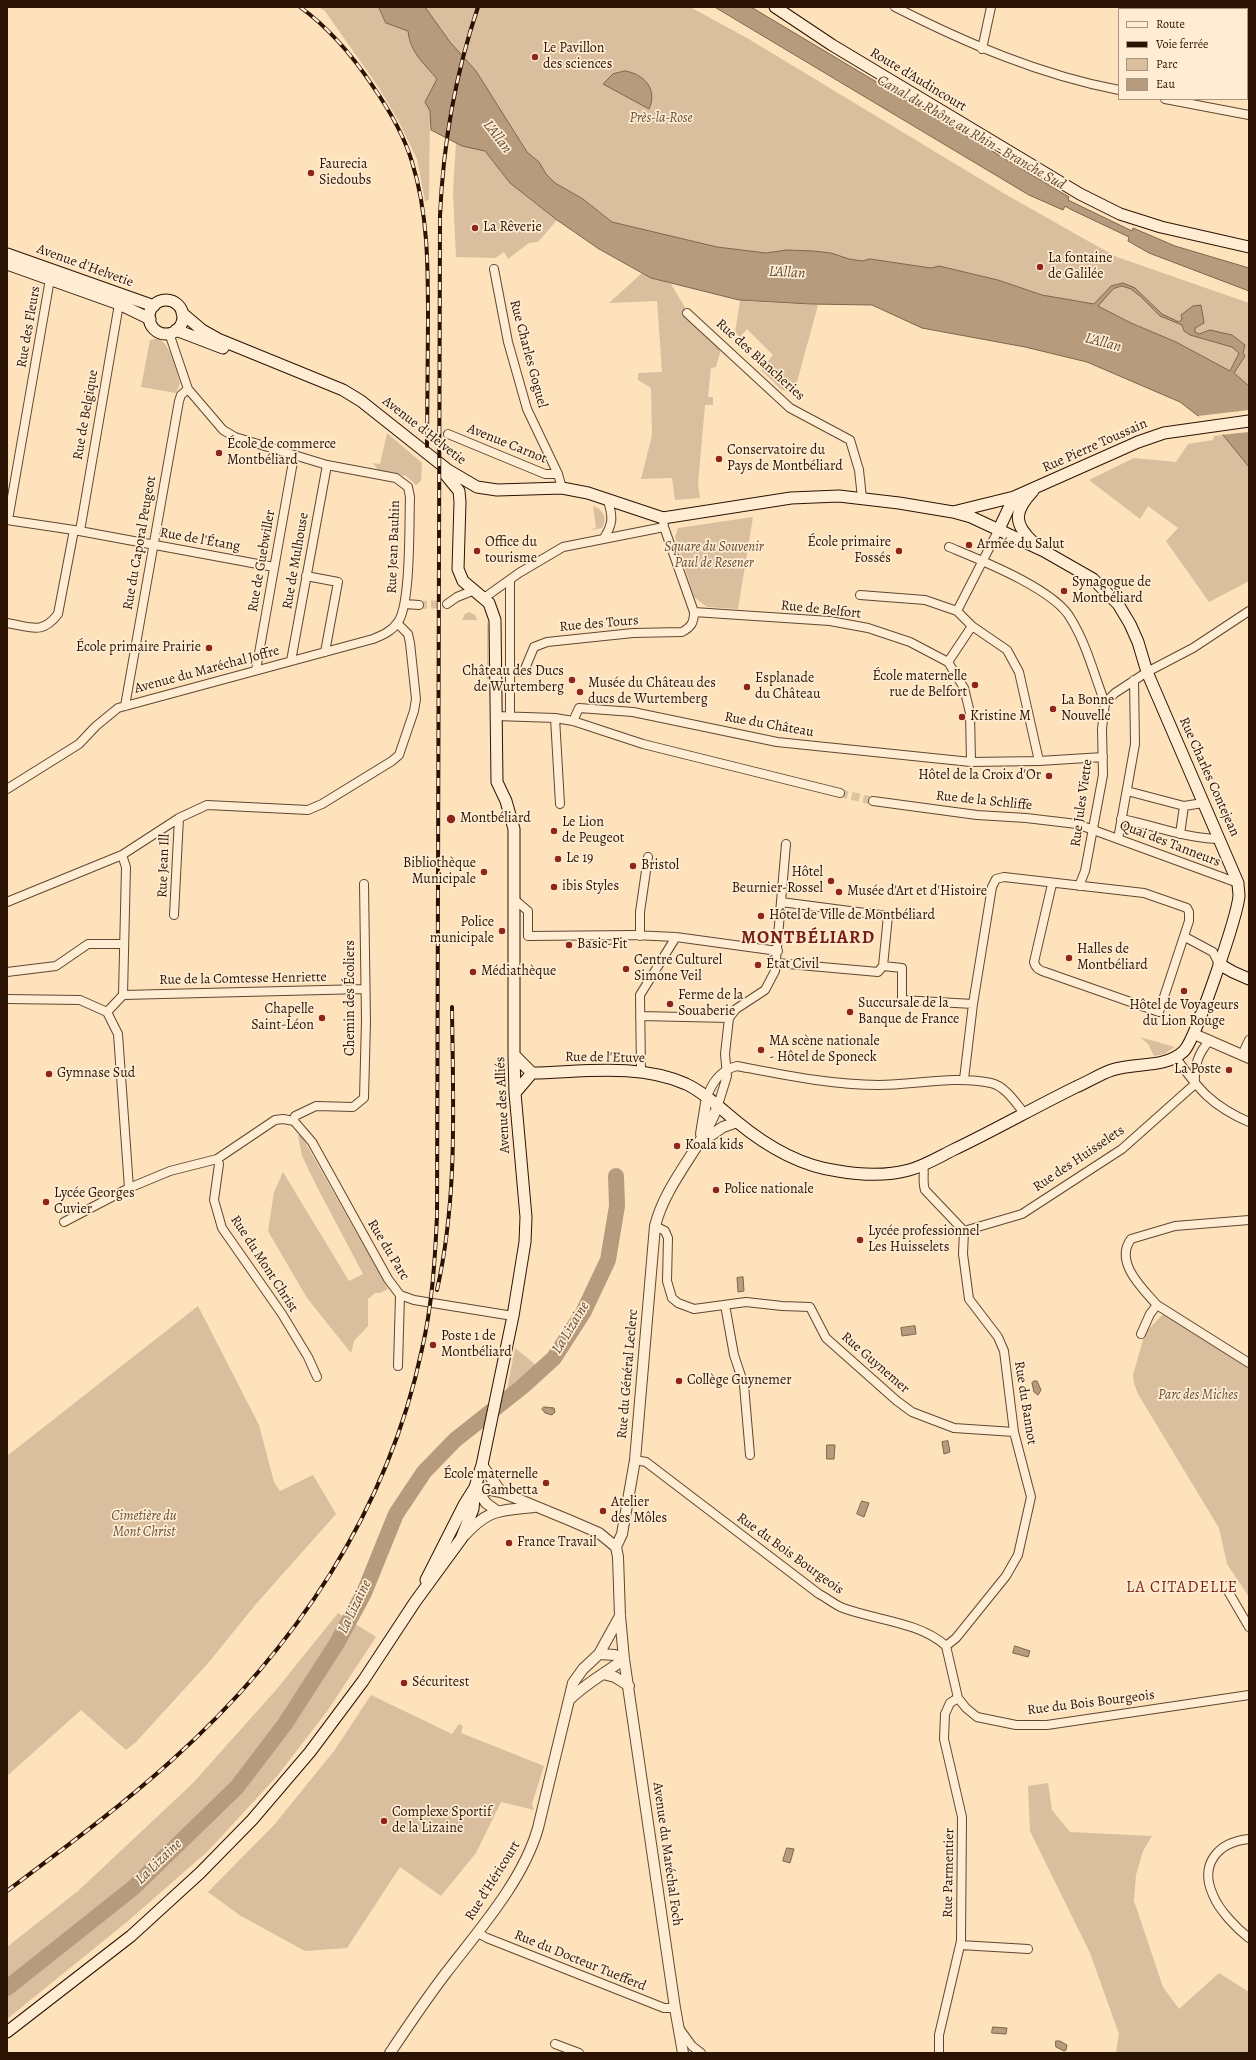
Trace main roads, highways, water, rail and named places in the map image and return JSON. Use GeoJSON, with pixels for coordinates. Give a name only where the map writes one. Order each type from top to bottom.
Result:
{"type":"FeatureCollection","features":[{"type":"Feature","properties":{"kind":"main road","name":"Route d'Audincourt"},"geometry":{"type":"LineString","coordinates":[[775,7],[832,45],[1080,194],[1120,214],[1161,227],[1249,247]]}},
{"type":"Feature","properties":{"kind":"main road","name":"Avenue d'Helvetie"},"geometry":{"type":"LineString","coordinates":[[7,254],[154,306]]}},
{"type":"Feature","properties":{"kind":"main road","name":"Avenue d'Helvetie"},"geometry":{"type":"LineString","coordinates":[[7,264],[119,304],[150,319]]}},
{"type":"Feature","properties":{"kind":"main road"},"geometry":{"type":"LineString","coordinates":[[170,300],[178,305],[182,313],[182,322],[173,332],[164,333],[154,328],[150,319],[154,306],[161,301],[170,300]]}},
{"type":"Feature","properties":{"kind":"main road","name":"Avenue d'Helvetie"},"geometry":{"type":"LineString","coordinates":[[182,313],[202,330],[218,339],[343,390],[361,401],[448,470],[477,487],[498,490],[562,488],[588,493],[664,523],[791,498],[838,496],[862,498],[953,512]]}},
{"type":"Feature","properties":{"kind":"main road","name":"Avenue d'Helvetie"},"geometry":{"type":"LineString","coordinates":[[173,332],[337,394],[357,406],[447,475],[458,490],[460,502]]}},
{"type":"Feature","properties":{"kind":"main road","name":"Rue Pierre Toussain"},"geometry":{"type":"LineString","coordinates":[[953,512],[1014,497],[1036,489],[1138,442],[1164,433],[1189,428],[1249,421]]}},
{"type":"Feature","properties":{"kind":"main road"},"geometry":{"type":"LineString","coordinates":[[460,502],[468,491],[477,487]]}},
{"type":"Feature","properties":{"kind":"main road"},"geometry":{"type":"LineString","coordinates":[[1036,489],[1022,503],[1018,515],[1023,532],[1044,551]]}},
{"type":"Feature","properties":{"kind":"main road"},"geometry":{"type":"LineString","coordinates":[[999,529],[1014,497]]}},
{"type":"Feature","properties":{"kind":"main road","name":"Avenue des Alliés"},"geometry":{"type":"LineString","coordinates":[[460,502],[458,569],[463,581],[489,603],[495,620],[497,782],[514,829],[515,1093],[526,1217],[525,1242],[513,1316],[482,1465],[475,1487]]}},
{"type":"Feature","properties":{"kind":"main road"},"geometry":{"type":"LineString","coordinates":[[953,512],[999,529],[1044,551]]}},
{"type":"Feature","properties":{"kind":"main road","name":"Rue Charles Contejean"},"geometry":{"type":"LineString","coordinates":[[1044,551],[1092,579],[1118,604],[1138,642],[1147,672],[1238,883],[1239,896],[1219,964],[1190,1043],[1176,1058]]}},
{"type":"Feature","properties":{"kind":"main road"},"geometry":{"type":"LineString","coordinates":[[1219,964],[1249,979]]}},
{"type":"Feature","properties":{"kind":"main road"},"geometry":{"type":"LineString","coordinates":[[514,1055],[532,1073],[515,1093]]}},
{"type":"Feature","properties":{"kind":"main road","name":"Rue de l'Etuve"},"geometry":{"type":"LineString","coordinates":[[532,1073],[641,1071],[685,1084],[707,1097],[737,1122],[779,1152],[819,1168],[864,1174],[894,1173],[909,1170],[1112,1070],[1126,1066],[1147,1065],[1176,1058]]}},
{"type":"Feature","properties":{"kind":"main road"},"geometry":{"type":"LineString","coordinates":[[7,2032],[131,1936],[228,1846],[252,1820],[310,1752],[362,1681],[415,1602],[445,1563],[461,1539],[473,1509],[475,1487]]}},
{"type":"Feature","properties":{"kind":"main road"},"geometry":{"type":"LineString","coordinates":[[415,1602],[464,1505],[475,1487]]}},
{"type":"Feature","properties":{"kind":"water","name":"L'Allan"},"geometry":{"type":"Polygon","coordinates":[[[379,7],[425,7],[450,42],[476,71],[527,152],[539,162],[546,174],[555,183],[583,199],[612,222],[717,247],[766,253],[787,250],[813,251],[831,253],[849,259],[862,261],[870,259],[931,268],[939,266],[998,280],[1042,295],[1094,304],[1111,286],[1123,283],[1135,288],[1162,314],[1179,322],[1182,319],[1181,315],[1193,306],[1201,305],[1204,323],[1195,328],[1195,332],[1199,334],[1210,330],[1232,335],[1245,345],[1243,353],[1245,356],[1234,373],[1249,386],[1249,467],[1223,435],[1180,402],[1087,362],[1025,347],[922,328],[872,305],[810,304],[739,300],[651,278],[599,249],[557,220],[510,183],[485,151],[462,146],[431,130],[430,111],[425,102],[437,79],[415,52],[409,39],[408,31],[386,23],[379,7]],[[1122,286],[1113,289],[1098,306],[1131,323],[1176,342],[1230,371],[1239,353],[1232,347],[1190,335],[1184,331],[1182,325],[1160,316],[1131,289],[1122,286]]]}},
{"type":"Feature","properties":{"kind":"water"},"geometry":{"type":"Polygon","coordinates":[[[715,7],[751,7],[1069,197],[1068,200],[1132,231],[1133,228],[1175,246],[1249,268],[1249,291],[1149,253],[1128,241],[1129,237],[1065,206],[1063,210],[1029,195],[715,7]]]}},
{"type":"Feature","properties":{"kind":"water"},"geometry":{"type":"Polygon","coordinates":[[[625,71],[638,75],[648,84],[652,95],[649,109],[603,84],[613,74],[625,71]]]}},
{"type":"Feature","properties":{"kind":"water"},"geometry":{"type":"Polygon","coordinates":[[[743,1277],[744,1291],[738,1292],[737,1278],[743,1277]]]}},
{"type":"Feature","properties":{"kind":"water"},"geometry":{"type":"Polygon","coordinates":[[[915,1326],[916,1334],[902,1336],[901,1328],[915,1326]]]}},
{"type":"Feature","properties":{"kind":"water"},"geometry":{"type":"Polygon","coordinates":[[[1037,1381],[1041,1390],[1038,1395],[1034,1392],[1032,1383],[1037,1381]]]}},
{"type":"Feature","properties":{"kind":"water"},"geometry":{"type":"Polygon","coordinates":[[[544,1407],[554,1408],[555,1412],[552,1415],[545,1413],[542,1409],[544,1407]]]}},
{"type":"Feature","properties":{"kind":"water"},"geometry":{"type":"Polygon","coordinates":[[[948,1441],[950,1452],[944,1454],[942,1442],[948,1441]]]}},
{"type":"Feature","properties":{"kind":"water"},"geometry":{"type":"Polygon","coordinates":[[[827,1445],[835,1445],[834,1459],[827,1459],[827,1445]]]}},
{"type":"Feature","properties":{"kind":"water"},"geometry":{"type":"Polygon","coordinates":[[[862,1501],[869,1503],[864,1517],[857,1514],[862,1501]]]}},
{"type":"Feature","properties":{"kind":"water"},"geometry":{"type":"Polygon","coordinates":[[[1015,1646],[1030,1651],[1028,1657],[1013,1653],[1015,1646]]]}},
{"type":"Feature","properties":{"kind":"water"},"geometry":{"type":"Polygon","coordinates":[[[787,1848],[794,1849],[790,1863],[783,1861],[787,1848]]]}},
{"type":"Feature","properties":{"kind":"water"},"geometry":{"type":"Polygon","coordinates":[[[993,2027],[1007,2028],[1006,2034],[992,2033],[993,2027]]]}},
{"type":"Feature","properties":{"kind":"water"},"geometry":{"type":"Polygon","coordinates":[[[1056,2041],[1060,2041],[1067,2045],[1066,2050],[1064,2051],[1056,2047],[1056,2041]]]}},
{"type":"Feature","properties":{"kind":"waterway","name":"La Lizaine"},"geometry":{"type":"LineString","coordinates":[[7,1988],[133,1888],[237,1787],[285,1724],[337,1643],[364,1593],[396,1514],[424,1472],[455,1440],[522,1387],[554,1358],[583,1313],[608,1260],[617,1206],[616,1176]]}},
{"type":"Feature","properties":{"kind":"tunnel"},"geometry":{"type":"LineString","coordinates":[[419,605],[447,604]]}},
{"type":"Feature","properties":{"kind":"tunnel"},"geometry":{"type":"LineString","coordinates":[[840,793],[873,801]]}},
{"type":"Feature","properties":{"kind":"railway"},"geometry":{"type":"LineString","coordinates":[[300,7],[330,33],[364,74],[395,122],[405,142],[412,162],[421,201],[426,240],[428,279],[427,446]]}},
{"type":"Feature","properties":{"kind":"railway"},"geometry":{"type":"LineString","coordinates":[[7,1891],[111,1812],[171,1761],[216,1718],[257,1673],[296,1625],[330,1574],[360,1522],[386,1466],[406,1409],[422,1349],[432,1283],[437,1216],[440,216],[447,137],[463,58],[478,7]]}},
{"type":"Feature","properties":{"kind":"railway"},"geometry":{"type":"LineString","coordinates":[[437,1290],[444,1255],[448,1220],[453,1149],[452,1007]]}},
{"type":"Feature","properties":{"kind":"place","name":"Le Pavillon des sciences"},"geometry":{"type":"Point","coordinates":[535,57]}},
{"type":"Feature","properties":{"kind":"place","name":"Faurecia Siedoubs"},"geometry":{"type":"Point","coordinates":[311,173]}},
{"type":"Feature","properties":{"kind":"place","name":"La Rêverie"},"geometry":{"type":"Point","coordinates":[475,228]}},
{"type":"Feature","properties":{"kind":"place","name":"La fontaine de Galilée"},"geometry":{"type":"Point","coordinates":[1040,267]}},
{"type":"Feature","properties":{"kind":"place","name":"École de commerce Montbéliard"},"geometry":{"type":"Point","coordinates":[219,453]}},
{"type":"Feature","properties":{"kind":"place","name":"Conservatoire du Pays de Montbéliard"},"geometry":{"type":"Point","coordinates":[719,459]}},
{"type":"Feature","properties":{"kind":"place","name":"Armée du Salut"},"geometry":{"type":"Point","coordinates":[969,545]}},
{"type":"Feature","properties":{"kind":"place","name":"Office du tourisme"},"geometry":{"type":"Point","coordinates":[477,551]}},
{"type":"Feature","properties":{"kind":"place","name":"École primaire Fossés"},"geometry":{"type":"Point","coordinates":[899,551]}},
{"type":"Feature","properties":{"kind":"place","name":"Synagogue de Montbéliard"},"geometry":{"type":"Point","coordinates":[1064,591]}},
{"type":"Feature","properties":{"kind":"place","name":"École primaire Prairie"},"geometry":{"type":"Point","coordinates":[209,648]}},
{"type":"Feature","properties":{"kind":"place","name":"Château des Ducs de Wurtemberg"},"geometry":{"type":"Point","coordinates":[572,680]}},
{"type":"Feature","properties":{"kind":"place","name":"École maternelle rue de Belfort"},"geometry":{"type":"Point","coordinates":[975,685]}},
{"type":"Feature","properties":{"kind":"place","name":"Esplanade du Château"},"geometry":{"type":"Point","coordinates":[747,687]}},
{"type":"Feature","properties":{"kind":"place","name":"Musée du Château des ducs de Wurtemberg"},"geometry":{"type":"Point","coordinates":[580,692]}},
{"type":"Feature","properties":{"kind":"place","name":"La Bonne Nouvelle"},"geometry":{"type":"Point","coordinates":[1053,709]}},
{"type":"Feature","properties":{"kind":"place","name":"Kristine M"},"geometry":{"type":"Point","coordinates":[962,717]}},
{"type":"Feature","properties":{"kind":"place","name":"Hôtel de la Croix d'Or"},"geometry":{"type":"Point","coordinates":[1049,776]}},
{"type":"Feature","properties":{"kind":"place","name":"Montbéliard"},"geometry":{"type":"Point","coordinates":[451,819]}},
{"type":"Feature","properties":{"kind":"place","name":"Le Lion de Peugeot"},"geometry":{"type":"Point","coordinates":[554,831]}},
{"type":"Feature","properties":{"kind":"place","name":"Le 19"},"geometry":{"type":"Point","coordinates":[558,859]}},
{"type":"Feature","properties":{"kind":"place","name":"Bristol"},"geometry":{"type":"Point","coordinates":[633,866]}},
{"type":"Feature","properties":{"kind":"place","name":"Bibliothèque Municipale"},"geometry":{"type":"Point","coordinates":[484,872]}},
{"type":"Feature","properties":{"kind":"place","name":"Hôtel Beurnier-Rossel"},"geometry":{"type":"Point","coordinates":[831,881]}},
{"type":"Feature","properties":{"kind":"place","name":"ibis Styles"},"geometry":{"type":"Point","coordinates":[554,887]}},
{"type":"Feature","properties":{"kind":"place","name":"Musée d'Art et d'Histoire"},"geometry":{"type":"Point","coordinates":[839,892]}},
{"type":"Feature","properties":{"kind":"place","name":"Hôtel de Ville de Montbéliard"},"geometry":{"type":"Point","coordinates":[761,916]}},
{"type":"Feature","properties":{"kind":"place","name":"Police municipale"},"geometry":{"type":"Point","coordinates":[502,931]}},
{"type":"Feature","properties":{"kind":"place","name":"Basic-Fit"},"geometry":{"type":"Point","coordinates":[569,945]}},
{"type":"Feature","properties":{"kind":"place","name":"Halles de Montbéliard"},"geometry":{"type":"Point","coordinates":[1069,958]}},
{"type":"Feature","properties":{"kind":"place","name":"État Civil"},"geometry":{"type":"Point","coordinates":[758,965]}},
{"type":"Feature","properties":{"kind":"place","name":"Centre Culturel Simone Veil"},"geometry":{"type":"Point","coordinates":[626,969]}},
{"type":"Feature","properties":{"kind":"place","name":"Médiathèque"},"geometry":{"type":"Point","coordinates":[473,972]}},
{"type":"Feature","properties":{"kind":"place","name":"Hôtel de Voyageurs du Lion Rouge"},"geometry":{"type":"Point","coordinates":[1184,991]}},
{"type":"Feature","properties":{"kind":"place","name":"Ferme de la Souaberie"},"geometry":{"type":"Point","coordinates":[670,1004]}},
{"type":"Feature","properties":{"kind":"place","name":"Succursale de la Banque de France"},"geometry":{"type":"Point","coordinates":[850,1012]}},
{"type":"Feature","properties":{"kind":"place","name":"Chapelle Saint-Léon"},"geometry":{"type":"Point","coordinates":[322,1018]}},
{"type":"Feature","properties":{"kind":"place","name":"MA scène nationale - Hôtel de Sponeck"},"geometry":{"type":"Point","coordinates":[761,1050]}},
{"type":"Feature","properties":{"kind":"place","name":"La Poste"},"geometry":{"type":"Point","coordinates":[1229,1070]}},
{"type":"Feature","properties":{"kind":"place","name":"Gymnase Sud"},"geometry":{"type":"Point","coordinates":[49,1074]}},
{"type":"Feature","properties":{"kind":"place","name":"Koala kids"},"geometry":{"type":"Point","coordinates":[677,1146]}},
{"type":"Feature","properties":{"kind":"place","name":"Police nationale"},"geometry":{"type":"Point","coordinates":[716,1190]}},
{"type":"Feature","properties":{"kind":"place","name":"Lycée Georges Cuvier"},"geometry":{"type":"Point","coordinates":[46,1202]}},
{"type":"Feature","properties":{"kind":"place","name":"Lycée professionnel Les Huisselets"},"geometry":{"type":"Point","coordinates":[860,1240]}},
{"type":"Feature","properties":{"kind":"place","name":"Poste 1 de Montbéliard"},"geometry":{"type":"Point","coordinates":[433,1345]}},
{"type":"Feature","properties":{"kind":"place","name":"Collège Guynemer"},"geometry":{"type":"Point","coordinates":[679,1381]}},
{"type":"Feature","properties":{"kind":"place","name":"École maternelle Gambetta"},"geometry":{"type":"Point","coordinates":[546,1483]}},
{"type":"Feature","properties":{"kind":"place","name":"Atelier des Môles"},"geometry":{"type":"Point","coordinates":[603,1511]}},
{"type":"Feature","properties":{"kind":"place","name":"France Travail"},"geometry":{"type":"Point","coordinates":[509,1543]}},
{"type":"Feature","properties":{"kind":"place","name":"Sécuritest"},"geometry":{"type":"Point","coordinates":[404,1683]}},
{"type":"Feature","properties":{"kind":"place","name":"Complexe Sportif de la Lizaine"},"geometry":{"type":"Point","coordinates":[384,1821]}},
{"type":"Feature","properties":{"kind":"district","name":"MONTBÉLIARD"},"geometry":{"type":"Point","coordinates":[808,939]}},
{"type":"Feature","properties":{"kind":"district","name":"LA CITADELLE"},"geometry":{"type":"Point","coordinates":[1182,1588]}},
{"type":"Feature","properties":{"kind":"park label","name":"Près-la-Rose"},"geometry":{"type":"Point","coordinates":[661,119]}},
{"type":"Feature","properties":{"kind":"park label","name":"Square du Souvenir Paul de Resener"},"geometry":{"type":"Point","coordinates":[714,556]}},
{"type":"Feature","properties":{"kind":"park label","name":"Parc des Miches"},"geometry":{"type":"Point","coordinates":[1198,1396]}},
{"type":"Feature","properties":{"kind":"park label","name":"Cimetière du Mont Christ"},"geometry":{"type":"Point","coordinates":[144,1526]}},
{"type":"Feature","properties":{"kind":"water label","name":"Canal du Rhône au Rhin - Branche Sud"},"geometry":{"type":"Point","coordinates":[971,133]}}]}
